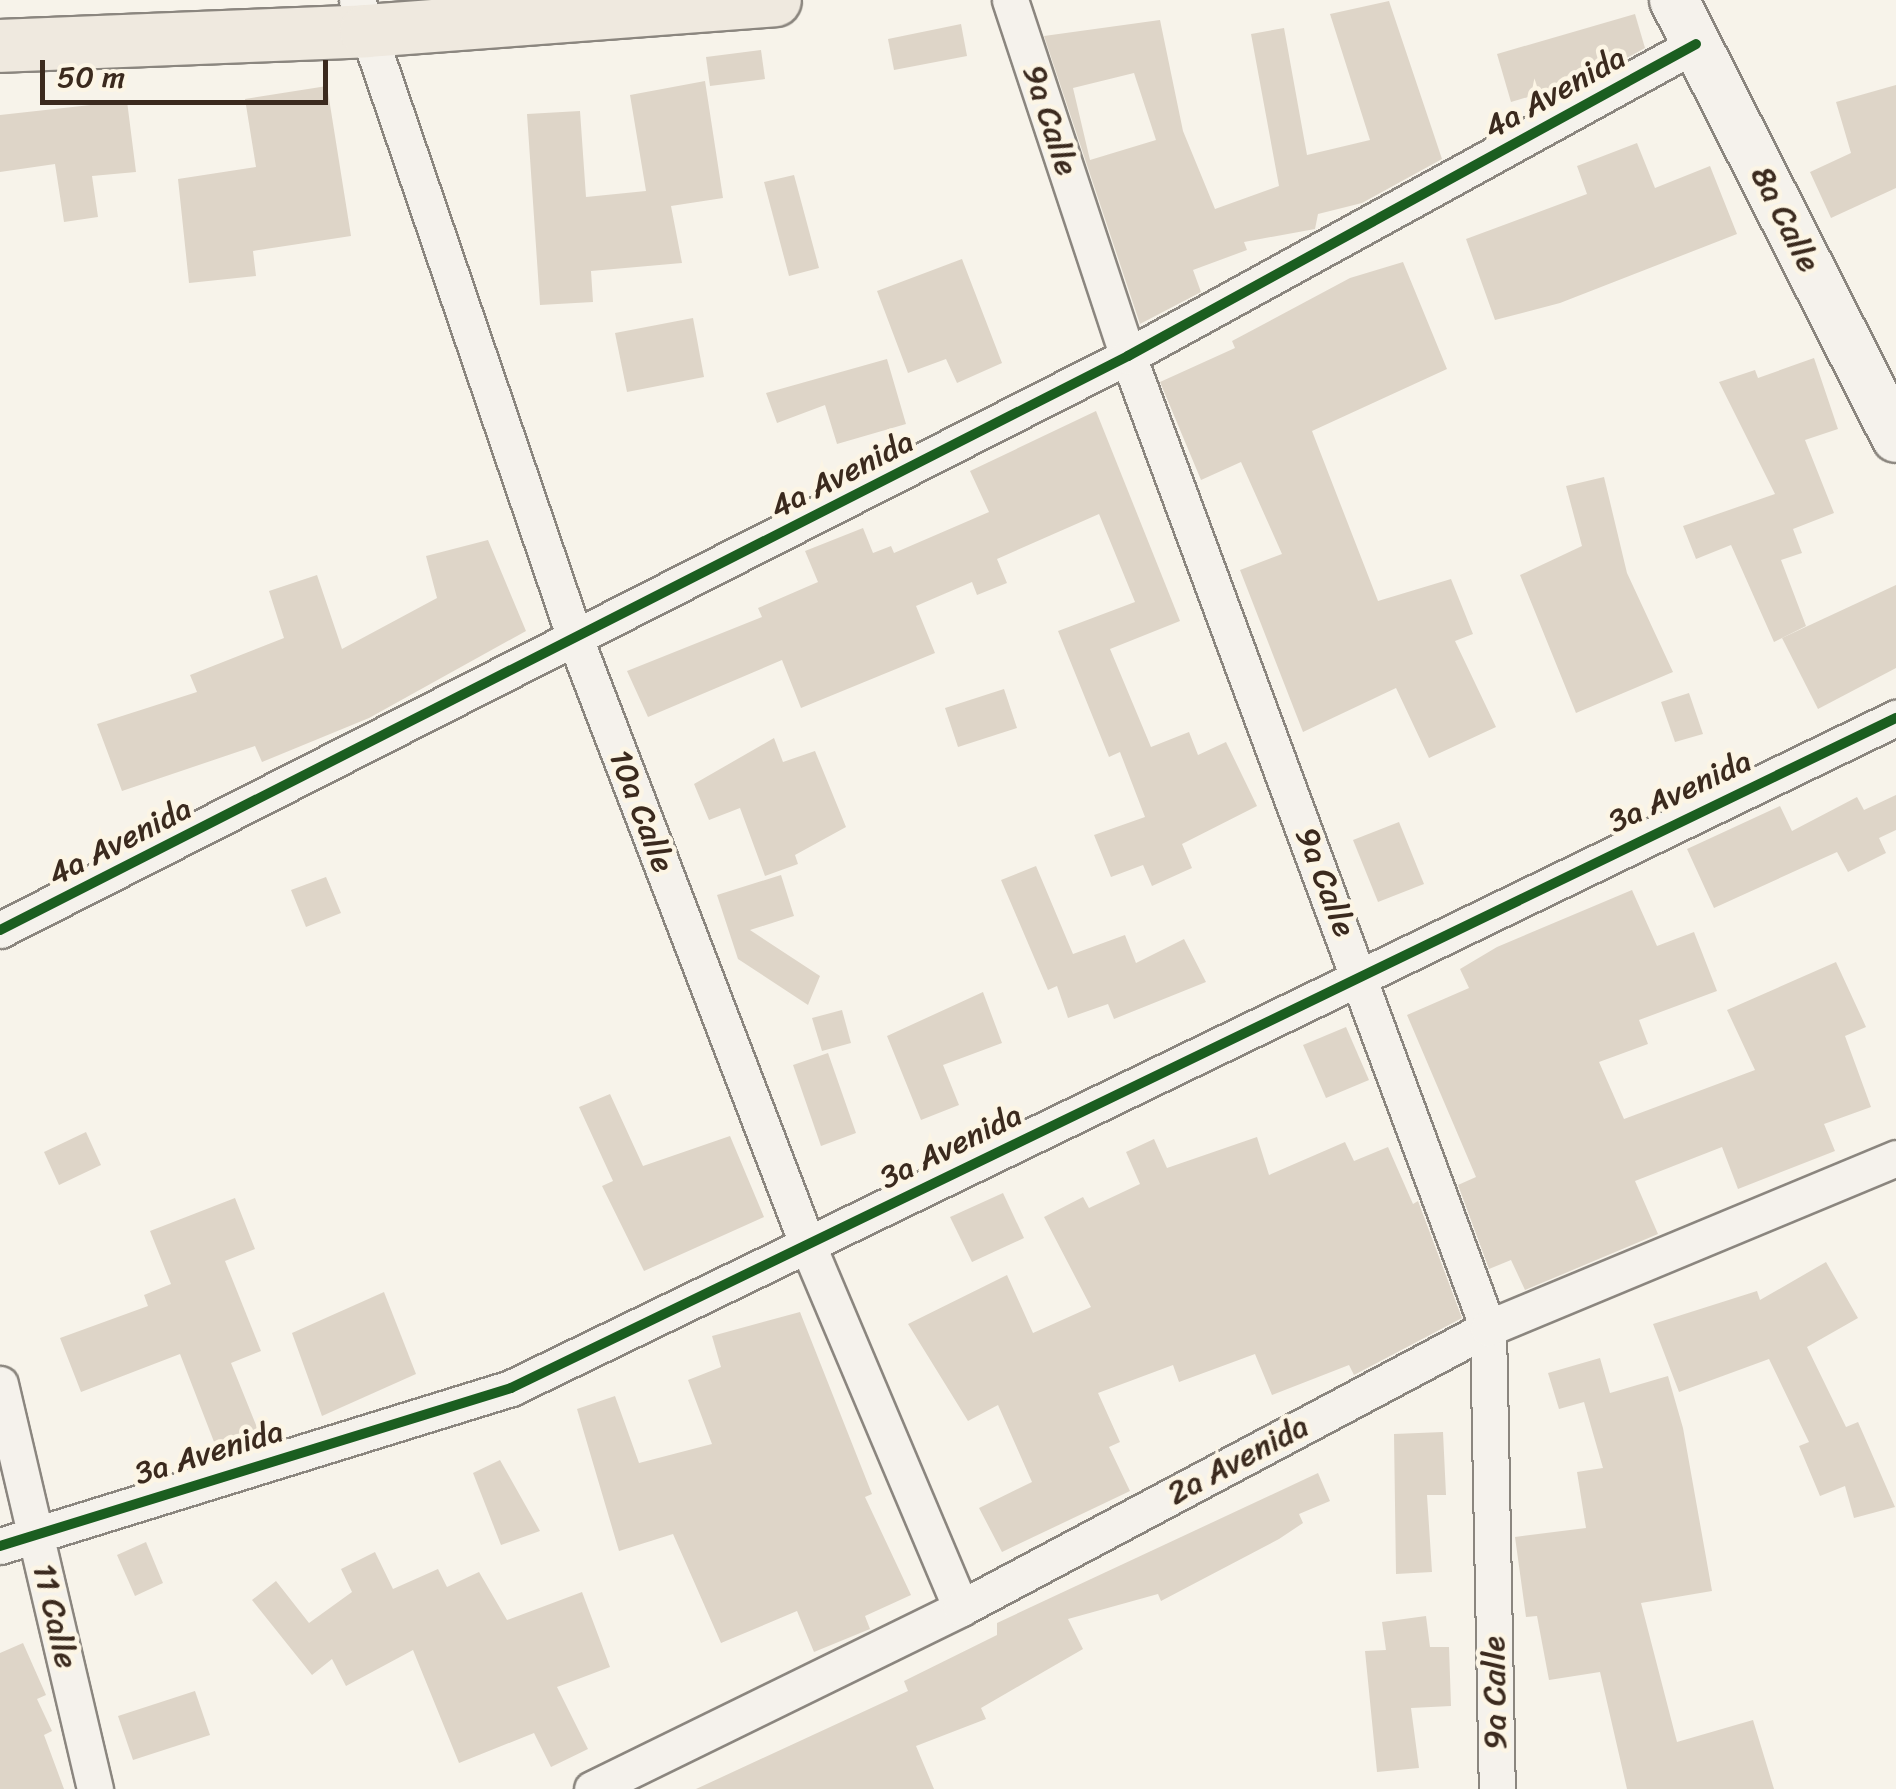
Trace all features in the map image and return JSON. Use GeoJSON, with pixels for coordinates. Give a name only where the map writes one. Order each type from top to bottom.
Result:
{"type":"FeatureCollection","features":[{"type":"Feature","properties":{"kind":"main road"},"geometry":{"type":"LineString","coordinates":[[0,46],[362,16],[775,0]]}},
{"type":"Feature","properties":{"kind":"street","name":"9a Calle"},"geometry":{"type":"LineString","coordinates":[[1010,0],[1128,356],[1488,1328],[1497,1789]]}},
{"type":"Feature","properties":{"kind":"street","name":"8a Calle"},"geometry":{"type":"LineString","coordinates":[[1674,0],[1896,438]]}},
{"type":"Feature","properties":{"kind":"street","name":"10a Calle"},"geometry":{"type":"LineString","coordinates":[[362,16],[576,640],[808,1246],[961,1608]]}},
{"type":"Feature","properties":{"kind":"street","name":"4a Avenida"},"geometry":{"type":"LineString","coordinates":[[0,930],[1128,356],[1696,44]]}},
{"type":"Feature","properties":{"kind":"street","name":"3a Avenida"},"geometry":{"type":"LineString","coordinates":[[0,1546],[35,1531],[511,1388],[808,1246],[1359,972],[1896,718]]}},
{"type":"Feature","properties":{"kind":"street","name":"2a Avenida"},"geometry":{"type":"LineString","coordinates":[[592,1789],[961,1608],[1488,1328],[1896,1158]]}},
{"type":"Feature","properties":{"kind":"street","name":"11 Calle"},"geometry":{"type":"LineString","coordinates":[[0,1384],[95,1789]]}},
{"type":"Feature","properties":{"kind":"building"},"geometry":{"type":"Polygon","coordinates":[[[1389,1],[1442,159],[1362,203],[1318,214],[1315,229],[1244,242],[1247,250],[1193,270],[1201,292],[1140,324],[1044,36],[1160,20],[1183,131],[1215,209],[1279,186],[1251,34],[1284,28],[1307,155],[1370,140],[1330,14],[1389,1]],[[1134,73],[1073,88],[1090,160],[1156,140],[1134,73]]]}},
{"type":"Feature","properties":{"kind":"building"},"geometry":{"type":"Polygon","coordinates":[[[1635,14],[1645,48],[1586,80],[1511,102],[1497,54],[1635,14]]]}},
{"type":"Feature","properties":{"kind":"building"},"geometry":{"type":"Polygon","coordinates":[[[961,24],[967,56],[894,70],[888,39],[961,24]]]}},
{"type":"Feature","properties":{"kind":"building"},"geometry":{"type":"Polygon","coordinates":[[[761,50],[765,79],[710,86],[706,57],[761,50]]]}},
{"type":"Feature","properties":{"kind":"building"},"geometry":{"type":"Polygon","coordinates":[[[705,81],[723,198],[671,206],[682,263],[591,271],[593,302],[540,305],[527,114],[580,111],[586,197],[646,191],[630,95],[705,81]]]}},
{"type":"Feature","properties":{"kind":"building"},"geometry":{"type":"Polygon","coordinates":[[[1896,85],[1896,188],[1831,218],[1810,172],[1851,153],[1836,102],[1896,85]]]}},
{"type":"Feature","properties":{"kind":"building"},"geometry":{"type":"Polygon","coordinates":[[[327,86],[351,236],[253,251],[256,276],[189,283],[178,179],[256,167],[245,99],[327,86]]]}},
{"type":"Feature","properties":{"kind":"building"},"geometry":{"type":"Polygon","coordinates":[[[127,101],[136,172],[92,176],[98,217],[64,222],[55,164],[0,172],[0,115],[127,101]]]}},
{"type":"Feature","properties":{"kind":"building"},"geometry":{"type":"Polygon","coordinates":[[[1637,143],[1655,188],[1710,166],[1737,234],[1560,303],[1495,320],[1466,239],[1587,194],[1577,166],[1637,143]]]}},
{"type":"Feature","properties":{"kind":"building"},"geometry":{"type":"Polygon","coordinates":[[[794,175],[819,268],[789,276],[764,182],[794,175]]]}},
{"type":"Feature","properties":{"kind":"building"},"geometry":{"type":"Polygon","coordinates":[[[962,259],[1002,363],[957,383],[946,359],[908,373],[877,291],[962,259]]]}},
{"type":"Feature","properties":{"kind":"building"},"geometry":{"type":"Polygon","coordinates":[[[1403,262],[1447,369],[1312,431],[1378,601],[1451,579],[1473,634],[1455,641],[1496,727],[1429,758],[1396,688],[1303,732],[1240,570],[1282,554],[1241,462],[1201,480],[1160,382],[1235,348],[1232,341],[1350,278],[1403,262]]]}},
{"type":"Feature","properties":{"kind":"building"},"geometry":{"type":"Polygon","coordinates":[[[693,318],[704,377],[627,392],[615,333],[693,318]]]}},
{"type":"Feature","properties":{"kind":"building"},"geometry":{"type":"Polygon","coordinates":[[[1814,358],[1838,429],[1805,440],[1834,513],[1793,529],[1802,553],[1781,560],[1806,626],[1774,642],[1731,545],[1696,559],[1683,526],[1775,494],[1719,382],[1755,370],[1758,378],[1814,358]]]}},
{"type":"Feature","properties":{"kind":"building"},"geometry":{"type":"Polygon","coordinates":[[[887,359],[906,424],[837,444],[825,405],[777,423],[766,393],[887,359]]]}},
{"type":"Feature","properties":{"kind":"building"},"geometry":{"type":"Polygon","coordinates":[[[1096,411],[1180,621],[1110,649],[1151,747],[1189,732],[1198,755],[1226,742],[1257,806],[1182,844],[1192,868],[1152,886],[1143,865],[1111,877],[1094,835],[1145,817],[1120,752],[1109,757],[1058,631],[1135,602],[1099,514],[997,559],[1007,583],[977,595],[972,582],[916,606],[935,653],[801,708],[782,660],[648,717],[627,671],[762,617],[758,608],[818,582],[805,551],[863,528],[873,553],[891,546],[894,553],[989,512],[970,471],[1096,411]]]}},
{"type":"Feature","properties":{"kind":"building"},"geometry":{"type":"Polygon","coordinates":[[[1604,477],[1627,573],[1673,672],[1576,713],[1520,575],[1582,546],[1566,486],[1604,477]]]}},
{"type":"Feature","properties":{"kind":"building"},"geometry":{"type":"Polygon","coordinates":[[[488,540],[526,631],[369,718],[262,762],[255,746],[122,791],[97,724],[197,692],[190,675],[284,638],[269,591],[317,575],[342,649],[437,598],[426,556],[488,540]]]}},
{"type":"Feature","properties":{"kind":"building"},"geometry":{"type":"Polygon","coordinates":[[[1896,585],[1896,668],[1818,709],[1782,638],[1896,585]]]}},
{"type":"Feature","properties":{"kind":"building"},"geometry":{"type":"Polygon","coordinates":[[[1004,689],[1017,728],[958,747],[945,708],[1004,689]]]}},
{"type":"Feature","properties":{"kind":"building"},"geometry":{"type":"Polygon","coordinates":[[[1689,693],[1703,734],[1675,742],[1661,702],[1689,693]]]}},
{"type":"Feature","properties":{"kind":"building"},"geometry":{"type":"Polygon","coordinates":[[[774,738],[783,762],[815,751],[846,827],[795,855],[798,864],[765,876],[740,808],[709,820],[694,784],[774,738]]]}},
{"type":"Feature","properties":{"kind":"building"},"geometry":{"type":"Polygon","coordinates":[[[1896,795],[1896,830],[1879,838],[1886,853],[1848,872],[1837,852],[1714,908],[1687,849],[1780,806],[1792,831],[1857,797],[1864,810],[1896,795]]]}},
{"type":"Feature","properties":{"kind":"building"},"geometry":{"type":"Polygon","coordinates":[[[1399,822],[1424,884],[1378,902],[1353,840],[1399,822]]]}},
{"type":"Feature","properties":{"kind":"building"},"geometry":{"type":"Polygon","coordinates":[[[1036,866],[1073,954],[1125,935],[1136,963],[1184,939],[1206,982],[1114,1019],[1108,1004],[1068,1018],[1057,986],[1048,990],[1001,880],[1036,866]]]}},
{"type":"Feature","properties":{"kind":"building"},"geometry":{"type":"Polygon","coordinates":[[[781,875],[794,916],[750,930],[820,976],[808,1005],[738,959],[717,895],[781,875]]]}},
{"type":"Feature","properties":{"kind":"building"},"geometry":{"type":"Polygon","coordinates":[[[326,877],[341,913],[306,927],[291,890],[326,877]]]}},
{"type":"Feature","properties":{"kind":"building"},"geometry":{"type":"Polygon","coordinates":[[[1632,890],[1657,946],[1694,932],[1717,991],[1639,1020],[1648,1044],[1599,1062],[1624,1119],[1755,1070],[1727,1010],[1836,962],[1866,1027],[1845,1036],[1871,1107],[1824,1124],[1835,1151],[1738,1189],[1722,1147],[1635,1181],[1658,1234],[1525,1290],[1511,1260],[1489,1269],[1458,1185],[1476,1177],[1407,1015],[1469,988],[1460,969],[1497,947],[1632,890]]]}},
{"type":"Feature","properties":{"kind":"building"},"geometry":{"type":"Polygon","coordinates":[[[983,992],[1002,1043],[943,1065],[959,1105],[921,1120],[887,1036],[983,992]]]}},
{"type":"Feature","properties":{"kind":"building"},"geometry":{"type":"Polygon","coordinates":[[[842,1010],[851,1043],[822,1051],[812,1018],[842,1010]]]}},
{"type":"Feature","properties":{"kind":"building"},"geometry":{"type":"Polygon","coordinates":[[[1346,1027],[1369,1080],[1326,1098],[1303,1045],[1346,1027]]]}},
{"type":"Feature","properties":{"kind":"building"},"geometry":{"type":"Polygon","coordinates":[[[828,1053],[856,1133],[821,1146],[793,1065],[828,1053]]]}},
{"type":"Feature","properties":{"kind":"building"},"geometry":{"type":"Polygon","coordinates":[[[610,1094],[643,1166],[730,1136],[764,1217],[644,1271],[602,1186],[613,1181],[579,1107],[610,1094]]]}},
{"type":"Feature","properties":{"kind":"building"},"geometry":{"type":"Polygon","coordinates":[[[86,1132],[101,1165],[59,1185],[44,1152],[86,1132]]]}},
{"type":"Feature","properties":{"kind":"building"},"geometry":{"type":"Polygon","coordinates":[[[1257,1137],[1269,1175],[1345,1142],[1354,1161],[1388,1147],[1413,1204],[1418,1201],[1462,1318],[1354,1375],[1349,1365],[1272,1395],[1255,1354],[1179,1382],[1173,1365],[1098,1393],[1120,1442],[1109,1447],[1130,1491],[1002,1552],[979,1508],[1032,1482],[998,1405],[968,1421],[908,1324],[1007,1275],[1033,1333],[1091,1307],[1044,1217],[1083,1197],[1089,1208],[1140,1184],[1126,1152],[1154,1139],[1167,1168],[1257,1137]]]}},
{"type":"Feature","properties":{"kind":"building"},"geometry":{"type":"Polygon","coordinates":[[[1003,1193],[1024,1238],[972,1262],[950,1217],[1003,1193]]]}},
{"type":"Feature","properties":{"kind":"building"},"geometry":{"type":"Polygon","coordinates":[[[235,1198],[255,1249],[225,1261],[261,1351],[231,1363],[258,1430],[216,1447],[180,1354],[81,1392],[60,1338],[148,1306],[144,1295],[171,1284],[150,1231],[235,1198]]]}},
{"type":"Feature","properties":{"kind":"building"},"geometry":{"type":"Polygon","coordinates":[[[1826,1262],[1858,1318],[1807,1347],[1846,1427],[1858,1422],[1895,1507],[1854,1518],[1845,1486],[1820,1496],[1799,1446],[1809,1442],[1769,1359],[1679,1392],[1653,1324],[1757,1291],[1760,1300],[1826,1262]]]}},
{"type":"Feature","properties":{"kind":"building"},"geometry":{"type":"Polygon","coordinates":[[[384,1292],[416,1374],[322,1416],[292,1333],[384,1292]]]}},
{"type":"Feature","properties":{"kind":"building"},"geometry":{"type":"Polygon","coordinates":[[[800,1312],[872,1494],[865,1497],[911,1595],[865,1616],[870,1629],[814,1652],[797,1611],[721,1643],[673,1534],[619,1551],[577,1409],[615,1396],[639,1463],[712,1444],[688,1380],[721,1367],[712,1336],[800,1312]]]}},
{"type":"Feature","properties":{"kind":"building"},"geometry":{"type":"Polygon","coordinates":[[[1600,1358],[1610,1393],[1668,1376],[1683,1428],[1712,1591],[1641,1603],[1677,1742],[1753,1720],[1774,1789],[1627,1789],[1600,1672],[1549,1680],[1537,1616],[1526,1617],[1515,1537],[1586,1528],[1577,1472],[1603,1468],[1584,1402],[1559,1409],[1548,1373],[1600,1358]]]}},
{"type":"Feature","properties":{"kind":"building"},"geometry":{"type":"Polygon","coordinates":[[[1443,1432],[1446,1495],[1427,1495],[1432,1572],[1396,1574],[1394,1434],[1443,1432]]]}},
{"type":"Feature","properties":{"kind":"building"},"geometry":{"type":"Polygon","coordinates":[[[500,1460],[540,1531],[501,1545],[473,1473],[500,1460]]]}},
{"type":"Feature","properties":{"kind":"building"},"geometry":{"type":"Polygon","coordinates":[[[1318,1473],[1330,1501],[1299,1514],[1303,1523],[1279,1539],[1161,1601],[1158,1594],[1068,1619],[1083,1649],[981,1708],[986,1719],[916,1746],[934,1789],[696,1789],[908,1691],[904,1681],[997,1635],[997,1623],[1318,1473]]]}},
{"type":"Feature","properties":{"kind":"building"},"geometry":{"type":"Polygon","coordinates":[[[146,1542],[163,1583],[135,1596],[117,1555],[146,1542]]]}},
{"type":"Feature","properties":{"kind":"building"},"geometry":{"type":"Polygon","coordinates":[[[375,1552],[393,1589],[438,1569],[447,1587],[479,1572],[507,1620],[582,1592],[610,1667],[557,1687],[588,1749],[551,1767],[534,1733],[459,1763],[413,1650],[346,1686],[332,1659],[312,1675],[252,1600],[276,1581],[309,1623],[352,1592],[341,1569],[375,1552]]]}},
{"type":"Feature","properties":{"kind":"building"},"geometry":{"type":"Polygon","coordinates":[[[1426,1616],[1430,1647],[1449,1647],[1451,1706],[1411,1708],[1419,1768],[1377,1772],[1365,1651],[1386,1650],[1382,1622],[1426,1616]]]}},
{"type":"Feature","properties":{"kind":"building"},"geometry":{"type":"Polygon","coordinates":[[[23,1643],[46,1695],[37,1699],[52,1731],[44,1735],[64,1789],[0,1789],[0,1653],[23,1643]]]}},
{"type":"Feature","properties":{"kind":"building"},"geometry":{"type":"Polygon","coordinates":[[[195,1691],[210,1735],[133,1760],[118,1716],[195,1691]]]}},
{"type":"Feature","properties":{"kind":"cycle path"},"geometry":{"type":"LineString","coordinates":[[0,930],[1128,356],[1696,44]]}},
{"type":"Feature","properties":{"kind":"cycle path"},"geometry":{"type":"LineString","coordinates":[[0,1546],[511,1388],[1896,718]]}}]}
